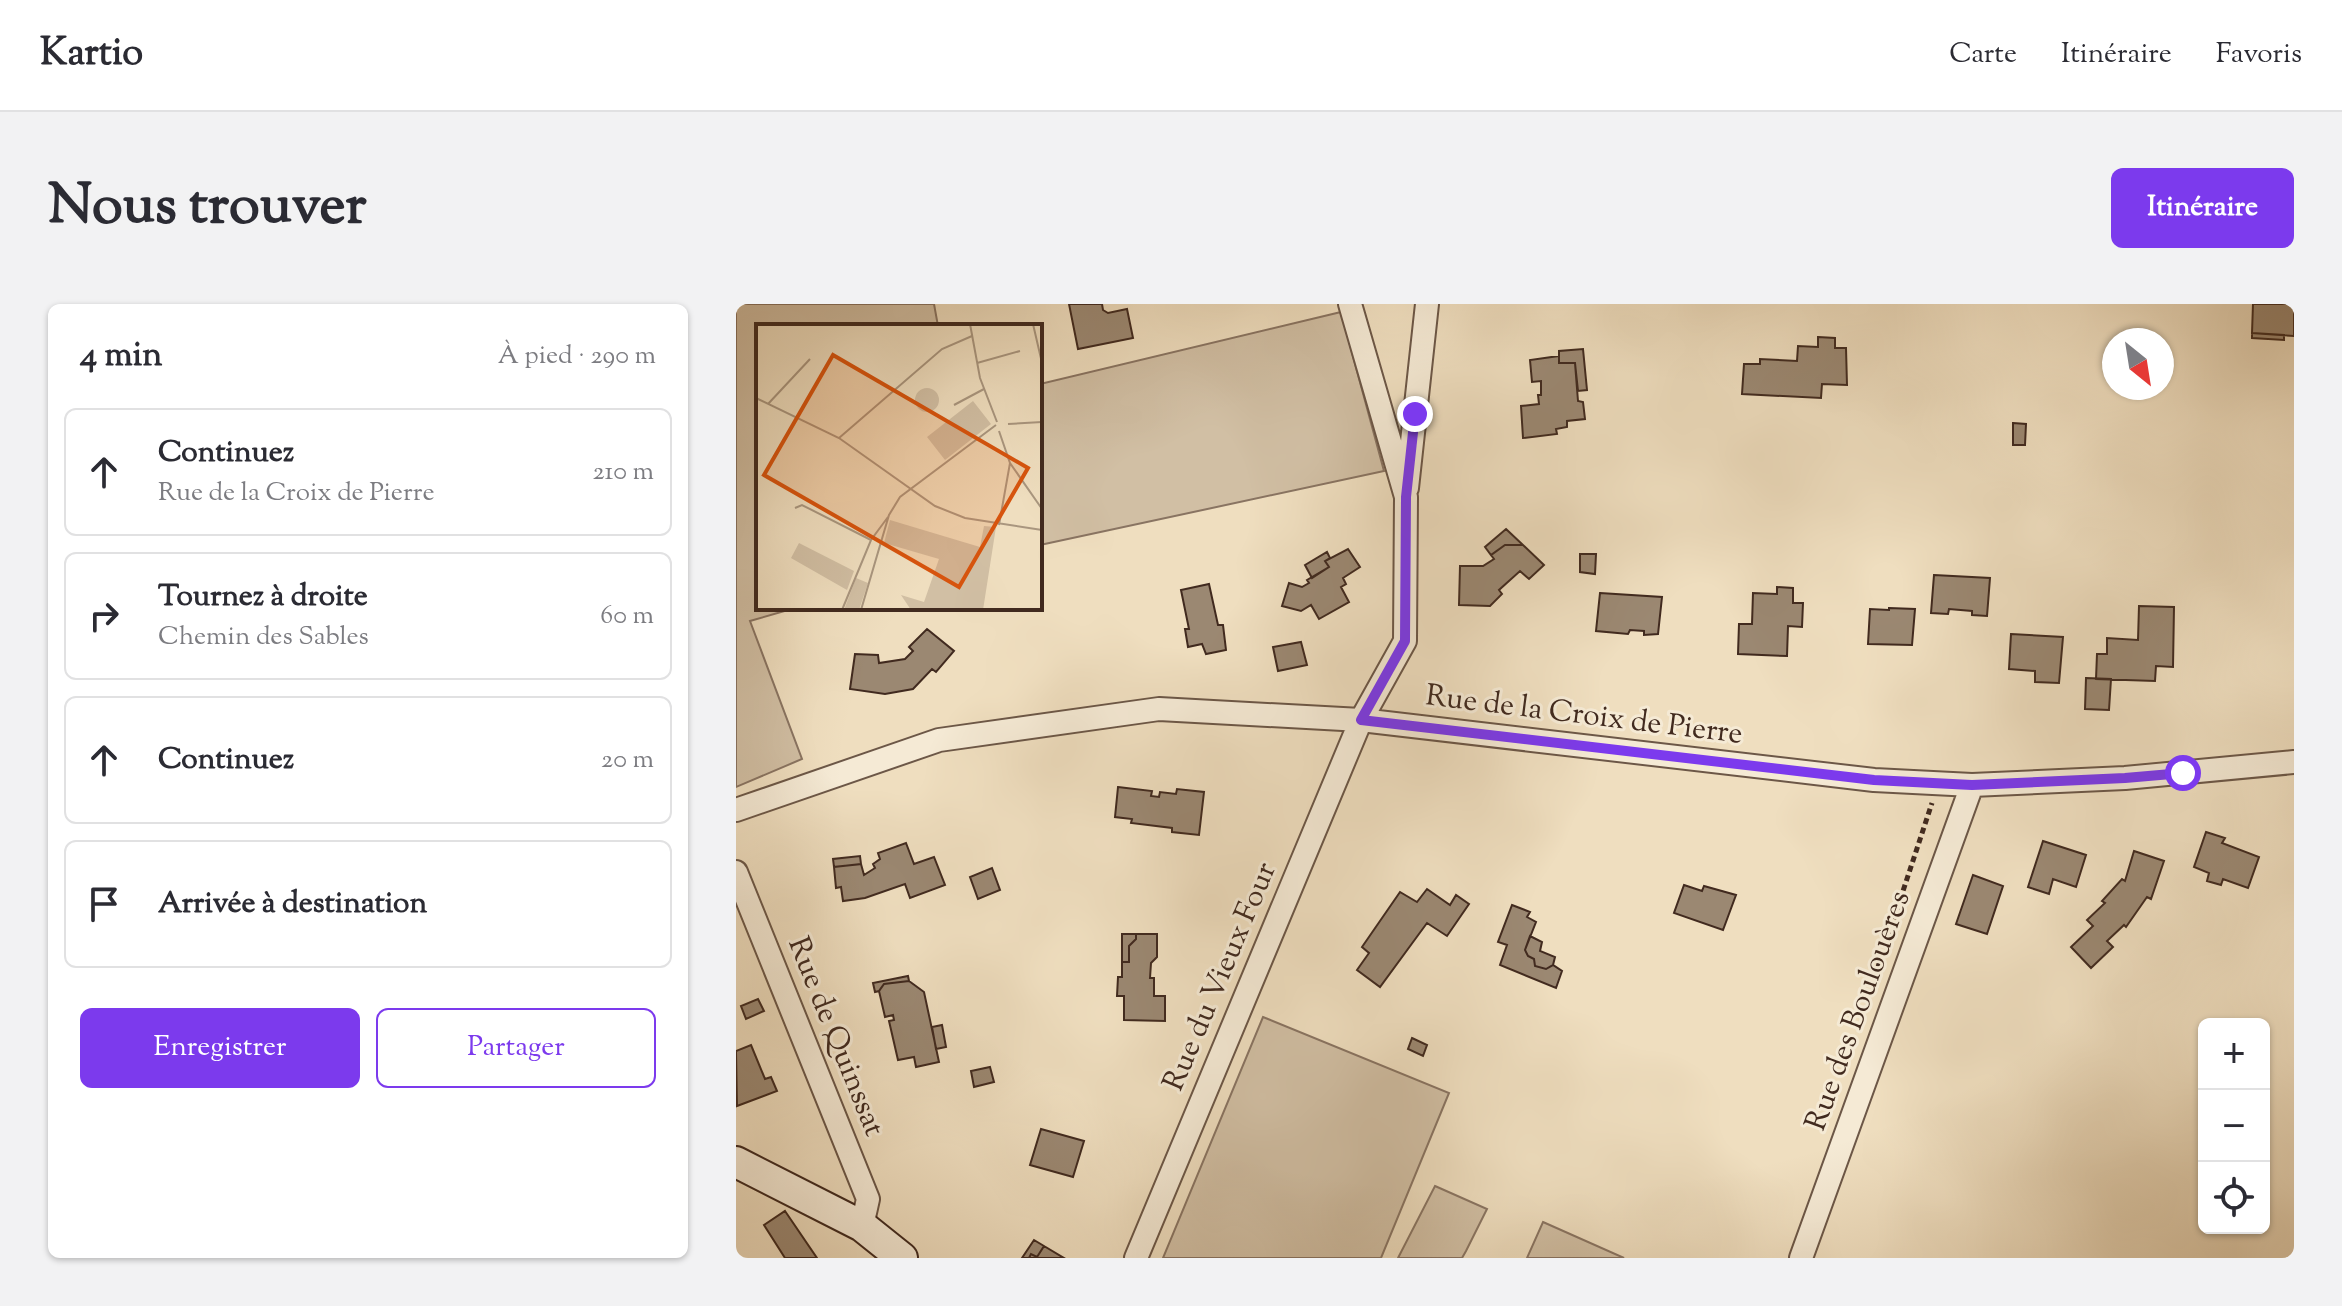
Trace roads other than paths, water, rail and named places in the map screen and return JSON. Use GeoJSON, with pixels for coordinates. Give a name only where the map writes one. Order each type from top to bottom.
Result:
{"type":"FeatureCollection","features":[{"type":"Feature","properties":{"kind":"street"},"geometry":{"type":"LineString","coordinates":[[1350,304],[1406,497]]}},
{"type":"Feature","properties":{"kind":"street"},"geometry":{"type":"LineString","coordinates":[[1406,497],[1427,304]]}},
{"type":"Feature","properties":{"kind":"street","name":"Rue du Vieux Four"},"geometry":{"type":"LineString","coordinates":[[1136,1258],[1361,720],[1405,641],[1406,497]]}},
{"type":"Feature","properties":{"kind":"street","name":"Rue de la Croix de Pierre"},"geometry":{"type":"LineString","coordinates":[[736,810],[939,740],[1159,709],[1361,720],[1858,779],[1972,785],[2125,778],[2294,762]]}},
{"type":"Feature","properties":{"kind":"street","name":"Rue des Boulouères"},"geometry":{"type":"LineString","coordinates":[[1801,1258],[1972,785]]}},
{"type":"Feature","properties":{"kind":"street","name":"Rue de Quinssat"},"geometry":{"type":"LineString","coordinates":[[736,872],[868,1199],[862,1226]]}},
{"type":"Feature","properties":{"kind":"street"},"geometry":{"type":"LineString","coordinates":[[736,1162],[862,1226],[902,1258]]}}]}
